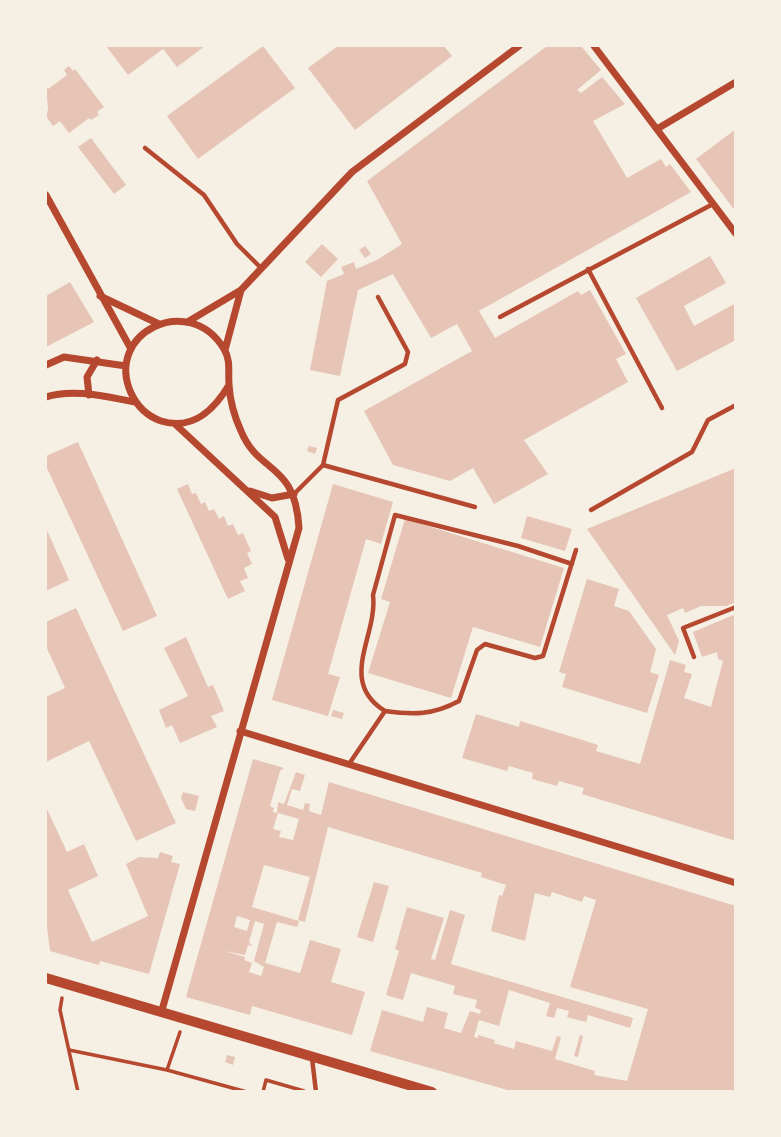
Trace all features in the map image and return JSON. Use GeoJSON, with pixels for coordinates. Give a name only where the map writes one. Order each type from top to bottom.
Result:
{"type":"FeatureCollection","features":[{"type":"Feature","properties":{"kind":"street"},"geometry":{"type":"LineString","coordinates":[[189,321],[241,290],[352,172],[519,46]]}},
{"type":"Feature","properties":{"kind":"street"},"geometry":{"type":"LineString","coordinates":[[594,46],[736,234]]}},
{"type":"Feature","properties":{"kind":"street"},"geometry":{"type":"LineString","coordinates":[[657,130],[736,82]]}},
{"type":"Feature","properties":{"kind":"street"},"geometry":{"type":"LineString","coordinates":[[46,195],[131,349]]}},
{"type":"Feature","properties":{"kind":"street"},"geometry":{"type":"LineString","coordinates":[[225,350],[241,290]]}},
{"type":"Feature","properties":{"kind":"street"},"geometry":{"type":"LineString","coordinates":[[100,296],[159,324]]}},
{"type":"Feature","properties":{"kind":"street"},"geometry":{"type":"LineString","coordinates":[[162,1010],[299,527],[294,494],[285,478],[252,448],[242,435],[229,385],[229,362],[225,350],[210,331],[189,321],[174,320],[159,324],[141,335],[131,349],[126,366],[128,384],[135,402],[153,417],[175,424],[275,517],[288,559]]}},
{"type":"Feature","properties":{"kind":"street"},"geometry":{"type":"LineString","coordinates":[[46,365],[64,356],[126,366]]}},
{"type":"Feature","properties":{"kind":"street"},"geometry":{"type":"LineString","coordinates":[[89,395],[87,377],[97,360]]}},
{"type":"Feature","properties":{"kind":"street"},"geometry":{"type":"LineString","coordinates":[[175,424],[197,420],[216,407],[229,385]]}},
{"type":"Feature","properties":{"kind":"street"},"geometry":{"type":"LineString","coordinates":[[46,397],[57,393],[135,402]]}},
{"type":"Feature","properties":{"kind":"street"},"geometry":{"type":"LineString","coordinates":[[247,489],[272,498],[294,494]]}},
{"type":"Feature","properties":{"kind":"street"},"geometry":{"type":"LineString","coordinates":[[240,731],[736,883]]}},
{"type":"Feature","properties":{"kind":"street"},"geometry":{"type":"LineString","coordinates":[[47,977],[432,1091]]}},
{"type":"Feature","properties":{"kind":"lane"},"geometry":{"type":"LineString","coordinates":[[145,148],[204,195],[237,244],[262,269]]}},
{"type":"Feature","properties":{"kind":"lane"},"geometry":{"type":"LineString","coordinates":[[500,317],[713,204]]}},
{"type":"Feature","properties":{"kind":"lane"},"geometry":{"type":"LineString","coordinates":[[588,269],[662,408]]}},
{"type":"Feature","properties":{"kind":"lane"},"geometry":{"type":"LineString","coordinates":[[294,494],[323,466],[338,400],[405,364],[408,352],[378,297]]}},
{"type":"Feature","properties":{"kind":"lane"},"geometry":{"type":"LineString","coordinates":[[592,510],[692,452],[708,420],[736,405]]}},
{"type":"Feature","properties":{"kind":"lane"},"geometry":{"type":"LineString","coordinates":[[323,466],[475,507]]}},
{"type":"Feature","properties":{"kind":"lane"},"geometry":{"type":"LineString","coordinates":[[572,564],[518,546],[395,515],[373,595],[374,608],[360,663],[362,680],[373,704],[385,711],[416,716],[441,711],[459,701],[478,650],[485,644],[535,658],[543,656],[572,564],[576,550]]}},
{"type":"Feature","properties":{"kind":"lane"},"geometry":{"type":"LineString","coordinates":[[694,657],[683,628],[736,607]]}},
{"type":"Feature","properties":{"kind":"lane"},"geometry":{"type":"LineString","coordinates":[[349,764],[385,711]]}},
{"type":"Feature","properties":{"kind":"lane"},"geometry":{"type":"LineString","coordinates":[[312,1057],[316,1091]]}},
{"type":"Feature","properties":{"kind":"path"},"geometry":{"type":"LineString","coordinates":[[65,984],[60,1010],[78,1091]]}},
{"type":"Feature","properties":{"kind":"path"},"geometry":{"type":"LineString","coordinates":[[167,1070],[184,1017]]}},
{"type":"Feature","properties":{"kind":"path"},"geometry":{"type":"LineString","coordinates":[[69,1050],[167,1070],[247,1091]]}},
{"type":"Feature","properties":{"kind":"path"},"geometry":{"type":"LineString","coordinates":[[263,1091],[266,1080],[306,1091]]}},
{"type":"Feature","properties":{"kind":"building"},"geometry":{"type":"Polygon","coordinates":[[[106,46],[205,46],[177,67],[163,49],[128,75],[106,46]]]}},
{"type":"Feature","properties":{"kind":"building"},"geometry":{"type":"Polygon","coordinates":[[[263,46],[295,88],[198,159],[167,116],[263,46]]]}},
{"type":"Feature","properties":{"kind":"building"},"geometry":{"type":"Polygon","coordinates":[[[338,46],[444,46],[452,56],[355,130],[308,68],[338,46]]]}},
{"type":"Feature","properties":{"kind":"building"},"geometry":{"type":"Polygon","coordinates":[[[547,46],[581,46],[601,70],[577,90],[581,93],[602,77],[625,104],[593,121],[627,178],[661,159],[666,167],[670,164],[691,192],[479,311],[495,338],[578,291],[581,295],[590,290],[626,354],[616,359],[628,382],[524,440],[548,474],[494,504],[473,468],[450,481],[393,465],[364,411],[472,351],[457,324],[431,338],[393,274],[358,290],[340,376],[310,370],[327,281],[344,274],[341,267],[354,262],[356,269],[377,260],[402,244],[367,181],[547,46]]]}},
{"type":"Feature","properties":{"kind":"building"},"geometry":{"type":"Polygon","coordinates":[[[69,66],[73,71],[75,69],[104,107],[97,112],[99,115],[91,120],[89,118],[69,133],[60,121],[53,126],[46,116],[46,85],[48,89],[67,75],[64,70],[69,66]]]}},
{"type":"Feature","properties":{"kind":"building"},"geometry":{"type":"Polygon","coordinates":[[[736,129],[736,212],[696,159],[736,129]]]}},
{"type":"Feature","properties":{"kind":"building"},"geometry":{"type":"Polygon","coordinates":[[[91,138],[126,185],[114,194],[78,147],[91,138]]]}},
{"type":"Feature","properties":{"kind":"building"},"geometry":{"type":"Polygon","coordinates":[[[322,244],[338,259],[321,277],[305,262],[322,244]]]}},
{"type":"Feature","properties":{"kind":"building"},"geometry":{"type":"Polygon","coordinates":[[[365,246],[371,254],[365,258],[359,250],[365,246]]]}},
{"type":"Feature","properties":{"kind":"building"},"geometry":{"type":"Polygon","coordinates":[[[710,256],[726,283],[684,306],[694,326],[736,303],[736,340],[677,371],[636,298],[710,256]]]}},
{"type":"Feature","properties":{"kind":"building"},"geometry":{"type":"Polygon","coordinates":[[[70,282],[94,322],[46,347],[46,296],[70,282]]]}},
{"type":"Feature","properties":{"kind":"building"},"geometry":{"type":"Polygon","coordinates":[[[78,442],[157,616],[123,631],[46,466],[46,456],[78,442]]]}},
{"type":"Feature","properties":{"kind":"building"},"geometry":{"type":"Polygon","coordinates":[[[309,446],[317,448],[315,454],[307,451],[309,446]]]}},
{"type":"Feature","properties":{"kind":"building"},"geometry":{"type":"Polygon","coordinates":[[[736,468],[736,602],[726,606],[701,606],[685,613],[683,608],[667,615],[679,641],[675,655],[587,529],[736,468]]]}},
{"type":"Feature","properties":{"kind":"building"},"geometry":{"type":"Polygon","coordinates":[[[188,484],[201,504],[205,502],[209,511],[214,509],[219,519],[224,516],[228,526],[233,524],[238,535],[243,533],[251,551],[247,553],[252,564],[244,568],[248,578],[240,581],[245,591],[228,599],[177,489],[188,484]]]}},
{"type":"Feature","properties":{"kind":"building"},"geometry":{"type":"Polygon","coordinates":[[[333,484],[393,502],[381,544],[366,539],[328,674],[340,677],[328,716],[272,700],[333,484]]]}},
{"type":"Feature","properties":{"kind":"building"},"geometry":{"type":"Polygon","coordinates":[[[527,516],[572,529],[565,551],[521,538],[527,516]]]}},
{"type":"Feature","properties":{"kind":"building"},"geometry":{"type":"Polygon","coordinates":[[[405,519],[564,568],[540,647],[473,627],[451,698],[368,673],[390,602],[381,599],[405,519]]]}},
{"type":"Feature","properties":{"kind":"building"},"geometry":{"type":"Polygon","coordinates":[[[46,528],[69,580],[46,591],[46,528]]]}},
{"type":"Feature","properties":{"kind":"building"},"geometry":{"type":"Polygon","coordinates":[[[587,579],[619,589],[614,606],[629,611],[656,649],[650,672],[659,675],[647,713],[562,687],[566,674],[559,672],[587,579]]]}},
{"type":"Feature","properties":{"kind":"building"},"geometry":{"type":"Polygon","coordinates":[[[76,608],[176,823],[136,841],[89,741],[46,762],[46,697],[65,688],[46,646],[46,622],[76,608]]]}},
{"type":"Feature","properties":{"kind":"building"},"geometry":{"type":"Polygon","coordinates":[[[736,614],[736,841],[582,794],[584,788],[559,781],[557,786],[532,779],[533,773],[509,766],[507,771],[462,758],[476,714],[519,727],[520,721],[573,737],[598,745],[596,751],[640,764],[670,660],[686,665],[684,672],[692,674],[684,698],[711,707],[723,661],[718,659],[717,652],[702,657],[693,632],[736,614]]]}},
{"type":"Feature","properties":{"kind":"building"},"geometry":{"type":"Polygon","coordinates":[[[186,637],[208,687],[213,685],[224,711],[211,716],[217,727],[180,743],[172,725],[166,728],[159,710],[188,696],[164,648],[186,637]]]}},
{"type":"Feature","properties":{"kind":"building"},"geometry":{"type":"Polygon","coordinates":[[[333,710],[344,713],[342,719],[331,716],[333,710]]]}},
{"type":"Feature","properties":{"kind":"building"},"geometry":{"type":"Polygon","coordinates":[[[253,759],[284,768],[280,771],[270,806],[274,808],[273,812],[277,813],[278,802],[284,804],[296,772],[305,775],[300,791],[292,789],[287,805],[303,810],[305,803],[310,804],[309,811],[321,815],[329,782],[736,906],[736,1091],[511,1091],[370,1051],[382,1010],[423,1022],[427,1007],[448,1013],[444,1028],[461,1033],[470,1011],[480,1014],[481,1010],[475,1008],[477,1000],[453,994],[455,986],[411,973],[403,1000],[386,995],[399,951],[395,949],[407,907],[444,918],[431,959],[435,960],[450,910],[465,915],[451,964],[633,1018],[630,1028],[588,1015],[586,1022],[567,1017],[569,1011],[557,1008],[554,1018],[546,1016],[550,1003],[509,990],[499,1026],[479,1020],[474,1037],[478,1038],[478,1035],[495,1040],[494,1043],[514,1049],[516,1041],[552,1051],[557,1036],[561,1037],[555,1059],[595,1071],[594,1075],[627,1081],[648,1009],[570,987],[596,900],[584,896],[582,902],[552,892],[550,897],[535,893],[525,941],[491,931],[499,895],[502,896],[506,885],[481,877],[482,873],[328,827],[305,922],[298,920],[310,877],[264,865],[252,907],[299,921],[297,927],[277,922],[265,963],[300,973],[310,940],[341,949],[331,982],[365,992],[352,1035],[252,1006],[250,1015],[186,997],[253,759]],[[278,813],[273,829],[281,831],[279,837],[293,840],[299,819],[278,813]],[[237,916],[234,927],[247,931],[250,920],[237,916]],[[255,921],[249,942],[252,946],[248,945],[245,955],[224,951],[245,957],[244,960],[252,963],[249,972],[261,976],[264,967],[254,961],[264,924],[255,921]]]}},
{"type":"Feature","properties":{"kind":"building"},"geometry":{"type":"Polygon","coordinates":[[[183,792],[199,796],[195,811],[186,809],[181,798],[183,792]]]}},
{"type":"Feature","properties":{"kind":"building"},"geometry":{"type":"Polygon","coordinates":[[[46,807],[67,852],[84,844],[98,876],[68,890],[92,942],[148,916],[126,864],[139,857],[158,858],[160,852],[173,856],[171,862],[180,864],[149,974],[100,961],[99,965],[50,951],[46,919],[46,807]]]}},
{"type":"Feature","properties":{"kind":"building"},"geometry":{"type":"Polygon","coordinates":[[[374,882],[389,886],[373,942],[357,937],[374,882]]]}},
{"type":"Feature","properties":{"kind":"building"},"geometry":{"type":"Polygon","coordinates":[[[580,1035],[583,1036],[578,1057],[574,1056],[580,1035]]]}},
{"type":"Feature","properties":{"kind":"building"},"geometry":{"type":"Polygon","coordinates":[[[227,1055],[235,1057],[233,1065],[225,1062],[227,1055]]]}}]}
